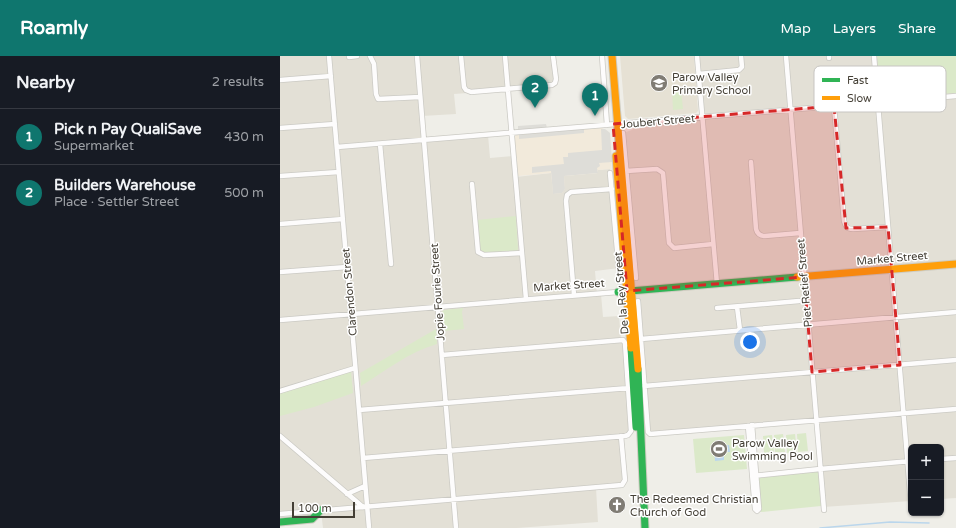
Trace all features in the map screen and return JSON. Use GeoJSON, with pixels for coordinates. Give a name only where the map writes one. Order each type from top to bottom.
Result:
{"type":"FeatureCollection","features":[{"type":"Feature","properties":{"kind":"main road","name":"De la Rey Street"},"geometry":{"type":"LineString","coordinates":[[608,56],[613,124],[639,375],[646,528]]}},
{"type":"Feature","properties":{"kind":"main road","name":"De la Rey Street"},"geometry":{"type":"LineString","coordinates":[[612,56],[613,124]]}},
{"type":"Feature","properties":{"kind":"main road","name":"Market Street"},"geometry":{"type":"LineString","coordinates":[[618,292],[956,264]]}},
{"type":"Feature","properties":{"kind":"main road","name":"De la Rey Street"},"geometry":{"type":"LineString","coordinates":[[630,291],[642,528]]}},
{"type":"Feature","properties":{"kind":"main road"},"geometry":{"type":"LineString","coordinates":[[280,522],[312,519],[321,510]]}},
{"type":"Feature","properties":{"kind":"street","name":"Clarendon Street"},"geometry":{"type":"LineString","coordinates":[[329,56],[363,458],[365,507],[369,528]]}},
{"type":"Feature","properties":{"kind":"street"},"geometry":{"type":"LineString","coordinates":[[349,57],[357,56]]}},
{"type":"Feature","properties":{"kind":"street"},"geometry":{"type":"LineString","coordinates":[[370,56],[374,64],[376,94],[378,99],[420,97]]}},
{"type":"Feature","properties":{"kind":"street","name":"Jopie Fourie Street"},"geometry":{"type":"LineString","coordinates":[[417,56],[456,528]]}},
{"type":"Feature","properties":{"kind":"street"},"geometry":{"type":"LineString","coordinates":[[461,56],[464,87],[467,91],[471,92],[553,85],[556,79],[553,56]]}},
{"type":"Feature","properties":{"kind":"street"},"geometry":{"type":"LineString","coordinates":[[505,56],[526,299]]}},
{"type":"Feature","properties":{"kind":"street","name":"De la Rey Street"},"geometry":{"type":"LineString","coordinates":[[602,56],[613,124]]}},
{"type":"Feature","properties":{"kind":"street"},"geometry":{"type":"LineString","coordinates":[[697,56],[717,284]]}},
{"type":"Feature","properties":{"kind":"street"},"geometry":{"type":"LineString","coordinates":[[699,74],[739,70],[742,67],[741,56]]}},
{"type":"Feature","properties":{"kind":"street","name":"Piet Retief Street"},"geometry":{"type":"LineString","coordinates":[[786,56],[824,510]]}},
{"type":"Feature","properties":{"kind":"street"},"geometry":{"type":"LineString","coordinates":[[874,56],[875,66]]}},
{"type":"Feature","properties":{"kind":"street"},"geometry":{"type":"LineString","coordinates":[[280,80],[331,76]]}},
{"type":"Feature","properties":{"kind":"street","name":"Joubert Street"},"geometry":{"type":"LineString","coordinates":[[946,97],[956,96]]}},
{"type":"Feature","properties":{"kind":"street","name":"Joubert Street"},"geometry":{"type":"LineString","coordinates":[[337,147],[814,108]]}},
{"type":"Feature","properties":{"kind":"street"},"geometry":{"type":"LineString","coordinates":[[835,112],[844,221],[846,226],[848,229],[888,227]]}},
{"type":"Feature","properties":{"kind":"street"},"geometry":{"type":"LineString","coordinates":[[879,112],[908,451]]}},
{"type":"Feature","properties":{"kind":"street"},"geometry":{"type":"LineString","coordinates":[[280,128],[335,124]]}},
{"type":"Feature","properties":{"kind":"street","name":"De la Rey Street"},"geometry":{"type":"LineString","coordinates":[[623,133],[636,278]]}},
{"type":"Feature","properties":{"kind":"street"},"geometry":{"type":"LineString","coordinates":[[380,144],[391,264]]}},
{"type":"Feature","properties":{"kind":"street"},"geometry":{"type":"LineString","coordinates":[[751,162],[756,228],[758,232],[765,236],[800,233]]}},
{"type":"Feature","properties":{"kind":"street"},"geometry":{"type":"LineString","coordinates":[[626,172],[657,169],[663,173],[670,246],[674,248],[713,244]]}},
{"type":"Feature","properties":{"kind":"street"},"geometry":{"type":"LineString","coordinates":[[280,176],[339,172]]}},
{"type":"Feature","properties":{"kind":"street","name":"De la Rey Street"},"geometry":{"type":"LineString","coordinates":[[610,173],[620,282]]}},
{"type":"Feature","properties":{"kind":"street"},"geometry":{"type":"LineString","coordinates":[[472,184],[478,252],[484,255],[522,252]]}},
{"type":"Feature","properties":{"kind":"street"},"geometry":{"type":"LineString","coordinates":[[574,295],[566,201],[567,195],[571,192],[612,189]]}},
{"type":"Feature","properties":{"kind":"street"},"geometry":{"type":"LineString","coordinates":[[280,224],[343,219]]}},
{"type":"Feature","properties":{"kind":"street"},"geometry":{"type":"LineString","coordinates":[[280,272],[347,267]]}},
{"type":"Feature","properties":{"kind":"street","name":"Market Street"},"geometry":{"type":"LineString","coordinates":[[280,320],[618,292]]}},
{"type":"Feature","properties":{"kind":"street","name":"De la Rey Street"},"geometry":{"type":"LineString","coordinates":[[638,301],[648,432],[750,425]]}},
{"type":"Feature","properties":{"kind":"street"},"geometry":{"type":"LineString","coordinates":[[717,308],[799,301]]}},
{"type":"Feature","properties":{"kind":"street"},"geometry":{"type":"LineString","coordinates":[[737,307],[740,330]]}},
{"type":"Feature","properties":{"kind":"street"},"geometry":{"type":"LineString","coordinates":[[641,338],[956,312]]}},
{"type":"Feature","properties":{"kind":"street","name":"De la Rey Street"},"geometry":{"type":"LineString","coordinates":[[442,355],[622,340],[625,343],[632,429],[628,435],[621,436]]}},
{"type":"Feature","properties":{"kind":"street"},"geometry":{"type":"LineString","coordinates":[[644,386],[956,360]]}},
{"type":"Feature","properties":{"kind":"street"},"geometry":{"type":"LineString","coordinates":[[280,391],[355,368]]}},
{"type":"Feature","properties":{"kind":"street"},"geometry":{"type":"LineString","coordinates":[[359,410],[629,388]]}},
{"type":"Feature","properties":{"kind":"street"},"geometry":{"type":"LineString","coordinates":[[754,476],[759,509],[757,511],[755,509],[750,425],[956,409]]}},
{"type":"Feature","properties":{"kind":"street"},"geometry":{"type":"LineString","coordinates":[[280,436],[347,494],[365,507]]}},
{"type":"Feature","properties":{"kind":"street"},"geometry":{"type":"LineString","coordinates":[[280,514],[623,484],[625,480],[621,436],[363,458]]}},
{"type":"Feature","properties":{"kind":"street"},"geometry":{"type":"LineString","coordinates":[[944,459],[956,458]]}},
{"type":"Feature","properties":{"kind":"street"},"geometry":{"type":"LineString","coordinates":[[754,476],[820,468],[908,461]]}},
{"type":"Feature","properties":{"kind":"street"},"geometry":{"type":"LineString","coordinates":[[347,494],[365,486]]}},
{"type":"Feature","properties":{"kind":"highlighted area"},"geometry":{"type":"Polygon","coordinates":[[[834,106],[846,228],[888,227],[900,365],[812,372],[804,277],[627,291],[613,124],[834,106]]]}},
{"type":"Feature","properties":{"kind":"shaded area"},"geometry":{"type":"Polygon","coordinates":[[[280,56],[554,56],[556,79],[551,87],[454,94],[456,114],[422,116],[425,140],[488,135],[490,158],[514,156],[516,177],[551,173],[554,194],[564,176],[598,173],[598,170],[610,169],[619,268],[595,271],[597,294],[601,294],[603,317],[619,316],[621,340],[624,341],[632,430],[621,436],[624,483],[596,488],[598,522],[517,528],[323,528],[321,511],[280,514],[280,56]]]}},
{"type":"Feature","properties":{"kind":"shaded area","name":"Parow Valley Primary School"},"geometry":{"type":"Polygon","coordinates":[[[620,56],[694,56],[698,111],[696,113],[628,119],[625,116],[620,56]]]}},
{"type":"Feature","properties":{"kind":"shaded area"},"geometry":{"type":"Polygon","coordinates":[[[697,56],[956,56],[956,498],[944,499],[944,444],[908,444],[908,501],[823,507],[816,420],[652,434],[648,432],[623,133],[632,130],[635,127],[634,122],[702,117],[697,56]]]}},
{"type":"Feature","properties":{"kind":"shaded area"},"geometry":{"type":"Polygon","coordinates":[[[546,124],[547,128],[518,130],[518,126],[546,124]]]}},
{"type":"Feature","properties":{"kind":"shaded area"},"geometry":{"type":"Polygon","coordinates":[[[602,127],[610,133],[612,162],[610,169],[598,170],[598,173],[564,176],[565,189],[562,193],[553,194],[551,173],[518,176],[514,137],[517,134],[602,127]]]}},
{"type":"Feature","properties":{"kind":"shaded area"},"geometry":{"type":"Polygon","coordinates":[[[584,129],[584,133],[519,139],[519,135],[584,129]]]}},
{"type":"Feature","properties":{"kind":"shaded area"},"geometry":{"type":"Polygon","coordinates":[[[601,129],[605,129],[610,133],[612,162],[599,163],[600,166],[597,168],[598,173],[564,176],[565,189],[562,193],[553,194],[551,171],[532,173],[532,167],[564,164],[563,157],[568,157],[568,153],[602,150],[601,129]]]}},
{"type":"Feature","properties":{"kind":"green space"},"geometry":{"type":"Polygon","coordinates":[[[877,56],[956,56],[956,93],[946,94],[946,66],[878,66],[877,56]]]}},
{"type":"Feature","properties":{"kind":"green space"},"geometry":{"type":"Polygon","coordinates":[[[681,89],[683,109],[673,110],[672,90],[681,89]]]}},
{"type":"Feature","properties":{"kind":"green space"},"geometry":{"type":"Polygon","coordinates":[[[516,216],[517,251],[485,253],[480,251],[477,220],[516,216]]]}},
{"type":"Feature","properties":{"kind":"green space"},"geometry":{"type":"Polygon","coordinates":[[[463,308],[464,329],[444,331],[442,312],[444,310],[463,308]]]}},
{"type":"Feature","properties":{"kind":"green space"},"geometry":{"type":"Polygon","coordinates":[[[436,329],[437,344],[427,347],[407,357],[361,386],[360,373],[436,329]]]}},
{"type":"Feature","properties":{"kind":"green space"},"geometry":{"type":"Polygon","coordinates":[[[351,371],[353,393],[314,407],[280,416],[280,393],[351,371]]]}},
{"type":"Feature","properties":{"kind":"green space"},"geometry":{"type":"Polygon","coordinates":[[[806,433],[808,451],[798,452],[797,434],[806,433]]]}},
{"type":"Feature","properties":{"kind":"green space"},"geometry":{"type":"Polygon","coordinates":[[[783,434],[785,452],[775,452],[774,435],[783,434]]]}},
{"type":"Feature","properties":{"kind":"green space"},"geometry":{"type":"Polygon","coordinates":[[[795,434],[797,452],[787,453],[786,435],[795,434]]]}},
{"type":"Feature","properties":{"kind":"green space","name":"Parow Valley Swimming Pool"},"geometry":{"type":"Polygon","coordinates":[[[744,435],[747,469],[696,473],[693,439],[744,435]]]}},
{"type":"Feature","properties":{"kind":"green space"},"geometry":{"type":"Polygon","coordinates":[[[772,435],[774,452],[764,453],[763,436],[772,435]]]}},
{"type":"Feature","properties":{"kind":"green space"},"geometry":{"type":"Polygon","coordinates":[[[819,471],[821,506],[761,512],[758,478],[819,471]]]}},
{"type":"Feature","properties":{"kind":"water"},"geometry":{"type":"Polygon","coordinates":[[[729,445],[730,452],[724,452],[724,460],[715,461],[714,446],[729,445]]]}},
{"type":"Feature","properties":{"kind":"waterway"},"geometry":{"type":"LineString","coordinates":[[820,528],[890,522],[929,523]]}},
{"type":"Feature","properties":{"kind":"traffic: fast"},"geometry":{"type":"LineString","coordinates":[[618,292],[797,277]]}},
{"type":"Feature","properties":{"kind":"traffic: fast"},"geometry":{"type":"LineString","coordinates":[[631,348],[636,427]]}},
{"type":"Feature","properties":{"kind":"traffic: fast"},"geometry":{"type":"LineString","coordinates":[[638,369],[645,528]]}},
{"type":"Feature","properties":{"kind":"traffic: fast"},"geometry":{"type":"LineString","coordinates":[[280,522],[312,519],[321,510]]}},
{"type":"Feature","properties":{"kind":"traffic: slow"},"geometry":{"type":"LineString","coordinates":[[612,56],[638,369]]}},
{"type":"Feature","properties":{"kind":"traffic: slow"},"geometry":{"type":"LineString","coordinates":[[616,156],[631,348]]}},
{"type":"Feature","properties":{"kind":"traffic: slow"},"geometry":{"type":"LineString","coordinates":[[797,277],[956,264]]}},
{"type":"Feature","properties":{"kind":"place","name":"Parow Valley Primary School"},"geometry":{"type":"Point","coordinates":[659,83]}},
{"type":"Feature","properties":{"kind":"place","name":"Builders Warehouse"},"geometry":{"type":"Point","coordinates":[535,108]}},
{"type":"Feature","properties":{"kind":"place","name":"Pick n Pay QualiSave"},"geometry":{"type":"Point","coordinates":[595,116]}},
{"type":"Feature","properties":{"kind":"place","name":"Parow Valley Swimming Pool"},"geometry":{"type":"Point","coordinates":[719,449]}},
{"type":"Feature","properties":{"kind":"place","name":"The Redeemed Christian Church of God"},"geometry":{"type":"Point","coordinates":[617,505]}}]}
